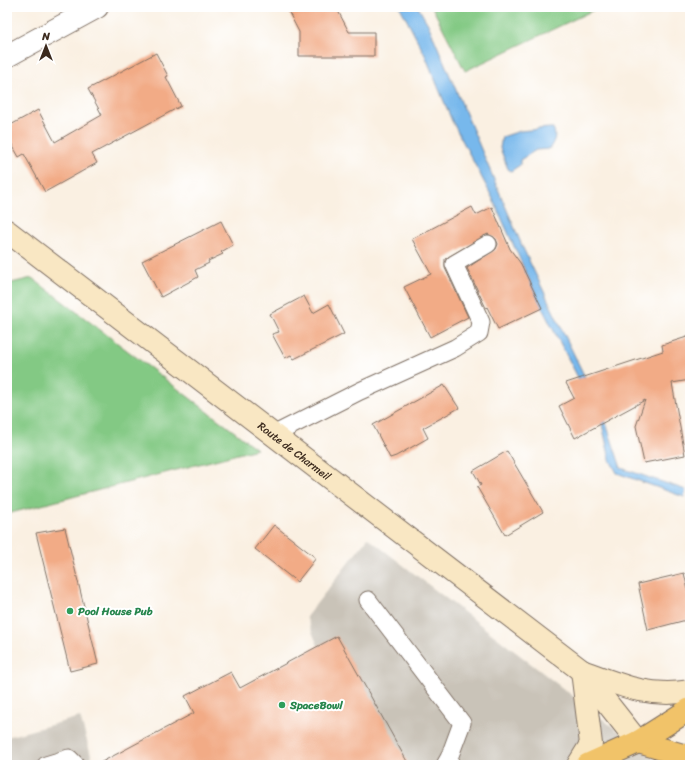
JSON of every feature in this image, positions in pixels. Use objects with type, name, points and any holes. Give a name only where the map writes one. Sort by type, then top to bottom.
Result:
[{"type":"main road","name":"Route de Charmeil","points":[[7,231],[582,671],[638,742]]},
{"type":"main road","name":"Route de Charmeil","points":[[582,671],[632,690],[670,694],[690,691]]},
{"type":"main road","points":[[578,765],[591,744],[582,671]]},
{"type":"main road","points":[[587,765],[638,742],[690,709]]},
{"type":"main road","points":[[638,742],[690,757]]},
{"type":"street","points":[[7,56],[97,7]]},
{"type":"lane","points":[[274,435],[360,391],[455,348],[478,333],[481,322],[454,264],[488,244]]},
{"type":"lane","points":[[368,600],[462,723],[445,765]]},
{"type":"lane","points":[[46,765],[69,758],[76,765]]},
{"type":"shaded area","points":[[368,538],[662,765],[103,765],[318,646],[306,617]]},
{"type":"shaded area","points":[[80,717],[94,765],[7,765],[7,737]]},
{"type":"green space","points":[[432,7],[600,7],[465,71]]},
{"type":"green space","points":[[32,278],[257,449],[7,514],[7,284]]},
{"type":"water","points":[[400,7],[418,7],[428,24],[523,248],[604,417],[621,468],[686,490],[684,497],[617,473],[610,460],[602,424],[540,304],[492,197],[452,121],[425,55]]},
{"type":"water","points":[[553,128],[555,136],[549,149],[536,150],[520,160],[520,165],[511,171],[508,169],[500,148],[502,137],[520,131]]},
{"type":"building","points":[[286,7],[336,7],[349,32],[374,32],[374,56],[299,56],[299,32]]},
{"type":"building","points":[[156,53],[181,106],[92,154],[97,163],[45,192],[24,154],[19,157],[7,136],[7,127],[38,110],[55,142],[102,115],[88,89]]},
{"type":"building","points":[[472,207],[476,215],[492,207],[510,249],[521,264],[542,308],[498,329],[467,268],[496,249],[498,244],[496,239],[488,234],[445,259],[445,268],[468,317],[430,337],[404,287],[431,274],[412,239]]},
{"type":"building","points":[[221,221],[233,245],[221,252],[223,254],[208,261],[209,263],[195,270],[198,277],[161,297],[142,261]]},
{"type":"building","points":[[304,296],[313,313],[329,304],[344,334],[294,359],[291,355],[285,358],[272,334],[279,332],[270,314]]},
{"type":"building","points":[[690,336],[690,380],[672,383],[685,455],[644,463],[636,426],[645,400],[575,438],[559,406],[574,398],[566,383],[663,351],[662,345]]},
{"type":"building","points":[[444,385],[459,408],[423,428],[428,438],[390,458],[373,425]]},
{"type":"building","points":[[507,451],[543,512],[505,535],[477,487],[481,485],[473,471]]},
{"type":"building","points":[[274,525],[316,558],[297,582],[255,549]]},
{"type":"building","name":"Pool House Pub","points":[[65,528],[98,664],[70,671],[36,533]]},
{"type":"building","points":[[684,573],[690,598],[690,619],[648,630],[638,584]]},
{"type":"building","name":"SpaceBowl","points":[[337,636],[409,765],[96,765],[194,713],[185,696],[231,672],[240,688]]},
{"type":"place","name":"Pool House Pub","points":[[70,611]]},
{"type":"place","name":"SpaceBowl","points":[[282,705]]}]
